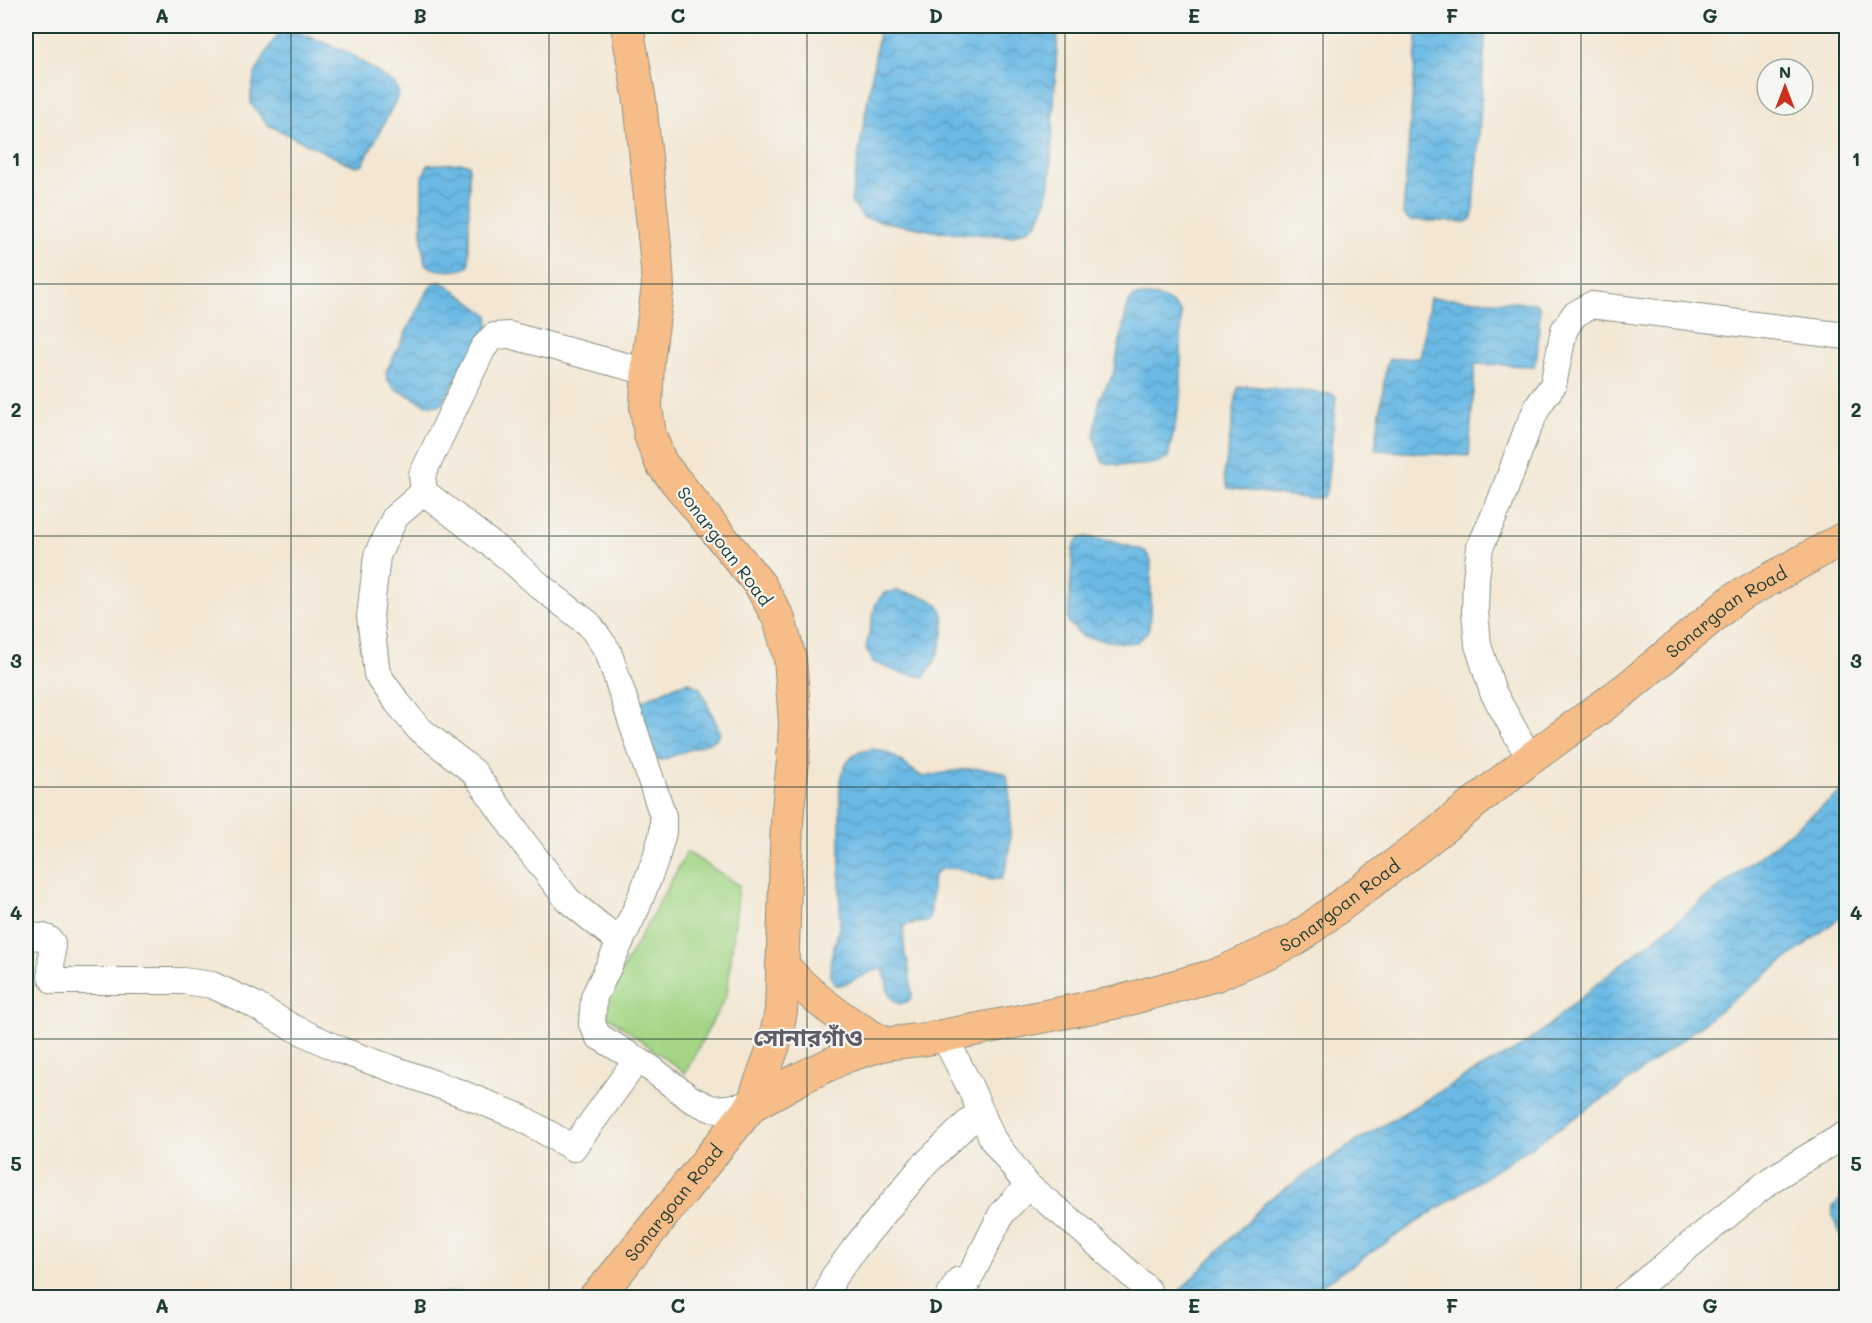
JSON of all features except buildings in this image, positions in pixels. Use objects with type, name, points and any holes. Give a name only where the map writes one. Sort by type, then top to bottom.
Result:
[{"type":"main road","name":"Sonargoan Road","points":[[594,1298],[752,1105],[774,1045],[781,1011],[787,820],[795,723],[790,658],[779,620],[760,585],[661,463],[650,435],[647,421],[648,372],[658,286],[640,101],[627,26]]},
{"type":"main road","name":"Sonargoan Road","points":[[752,1105],[801,1077],[847,1056],[885,1044],[944,1036],[1118,1002],[1216,975],[1295,940],[1530,759],[1626,689],[1734,599],[1846,537]]},
{"type":"main road","points":[[782,964],[796,980],[855,1028],[885,1044]]},
{"type":"street","points":[[1530,759],[1493,692],[1478,645],[1475,610],[1476,579],[1480,547],[1499,506],[1534,414],[1553,385],[1563,330],[1574,315],[1591,305],[1846,336]]},
{"type":"street","points":[[648,372],[509,335],[494,336],[483,348],[433,450],[422,475],[424,492],[589,624],[608,651],[663,816],[663,832],[656,858],[638,907],[594,997],[592,1024],[598,1036],[637,1060],[690,1099],[710,1108],[752,1105]]},
{"type":"street","points":[[424,492],[395,517],[376,556],[370,616],[377,674],[418,728],[474,772],[568,900],[621,942]]},
{"type":"street","points":[[26,936],[50,939],[52,943],[51,976],[54,981],[183,981],[212,985],[340,1050],[510,1113],[573,1148],[637,1060]]},
{"type":"street","points":[[944,1036],[993,1140],[1028,1186],[1082,1230],[1148,1290]]},
{"type":"street","points":[[826,1298],[833,1278],[855,1248],[922,1167],[980,1111]]},
{"type":"street","points":[[1624,1298],[1772,1179],[1846,1134]]},
{"type":"street","points":[[948,1298],[959,1280],[967,1283],[1002,1213],[1028,1186]]},
{"type":"green space","points":[[687,852],[739,885],[727,994],[685,1073],[600,1010]]},
{"type":"green space","points":[[471,1292],[474,1297],[371,1297],[371,1296]]},
{"type":"water","points":[[880,26],[1058,26],[1050,182],[1046,202],[1037,223],[1011,236],[940,232],[864,218],[851,202]]},
{"type":"water","points":[[1418,26],[1486,26],[1474,209],[1472,218],[1466,222],[1410,220],[1403,214]]},
{"type":"water","points":[[297,32],[343,50],[395,84],[399,94],[363,164],[356,166],[345,162],[268,125],[251,104],[255,74],[271,44],[280,33]]},
{"type":"water","points":[[464,163],[469,165],[469,266],[453,271],[435,269],[425,264],[422,243],[422,177],[428,165]]},
{"type":"water","points":[[439,282],[447,285],[488,315],[489,326],[441,405],[427,405],[394,388],[387,379],[386,372],[426,293],[433,284]]},
{"type":"water","points":[[1135,296],[1167,300],[1181,313],[1181,397],[1168,457],[1146,465],[1126,465],[1102,461],[1094,437],[1100,397],[1113,375],[1128,303]]},
{"type":"water","points":[[1430,298],[1536,303],[1540,308],[1537,356],[1534,366],[1475,364],[1469,456],[1375,450],[1386,367],[1389,359],[1420,358]]},
{"type":"water","points":[[1247,386],[1332,394],[1336,397],[1327,485],[1323,497],[1312,499],[1228,488],[1224,476],[1237,392],[1238,388]]},
{"type":"water","points":[[1086,537],[1111,541],[1145,551],[1151,560],[1151,616],[1148,631],[1137,642],[1124,643],[1083,637],[1068,622],[1073,547],[1078,539]]},
{"type":"water","points":[[897,591],[928,599],[941,609],[944,625],[941,644],[932,666],[924,677],[900,673],[873,662],[866,648],[876,603],[884,593]]},
{"type":"water","points":[[689,682],[700,688],[720,732],[715,740],[657,760],[635,704]]},
{"type":"water","points":[[872,749],[893,756],[923,777],[977,768],[998,771],[1007,775],[1010,843],[1001,879],[992,879],[950,868],[936,872],[933,879],[928,921],[903,926],[905,956],[908,962],[912,994],[908,1001],[900,1004],[894,1001],[889,993],[882,968],[840,985],[835,985],[830,972],[831,956],[840,927],[840,780],[850,758],[859,752]]},
{"type":"water","points":[[1846,788],[1846,913],[1618,1089],[1304,1297],[1174,1297],[1268,1200],[1357,1141],[1463,1078],[1519,1048]]},
{"type":"water","points":[[1846,1195],[1846,1242],[1836,1225],[1833,1206]]},
{"type":"district","name":"সোনারগাঁও","points":[[808,1036]]}]
